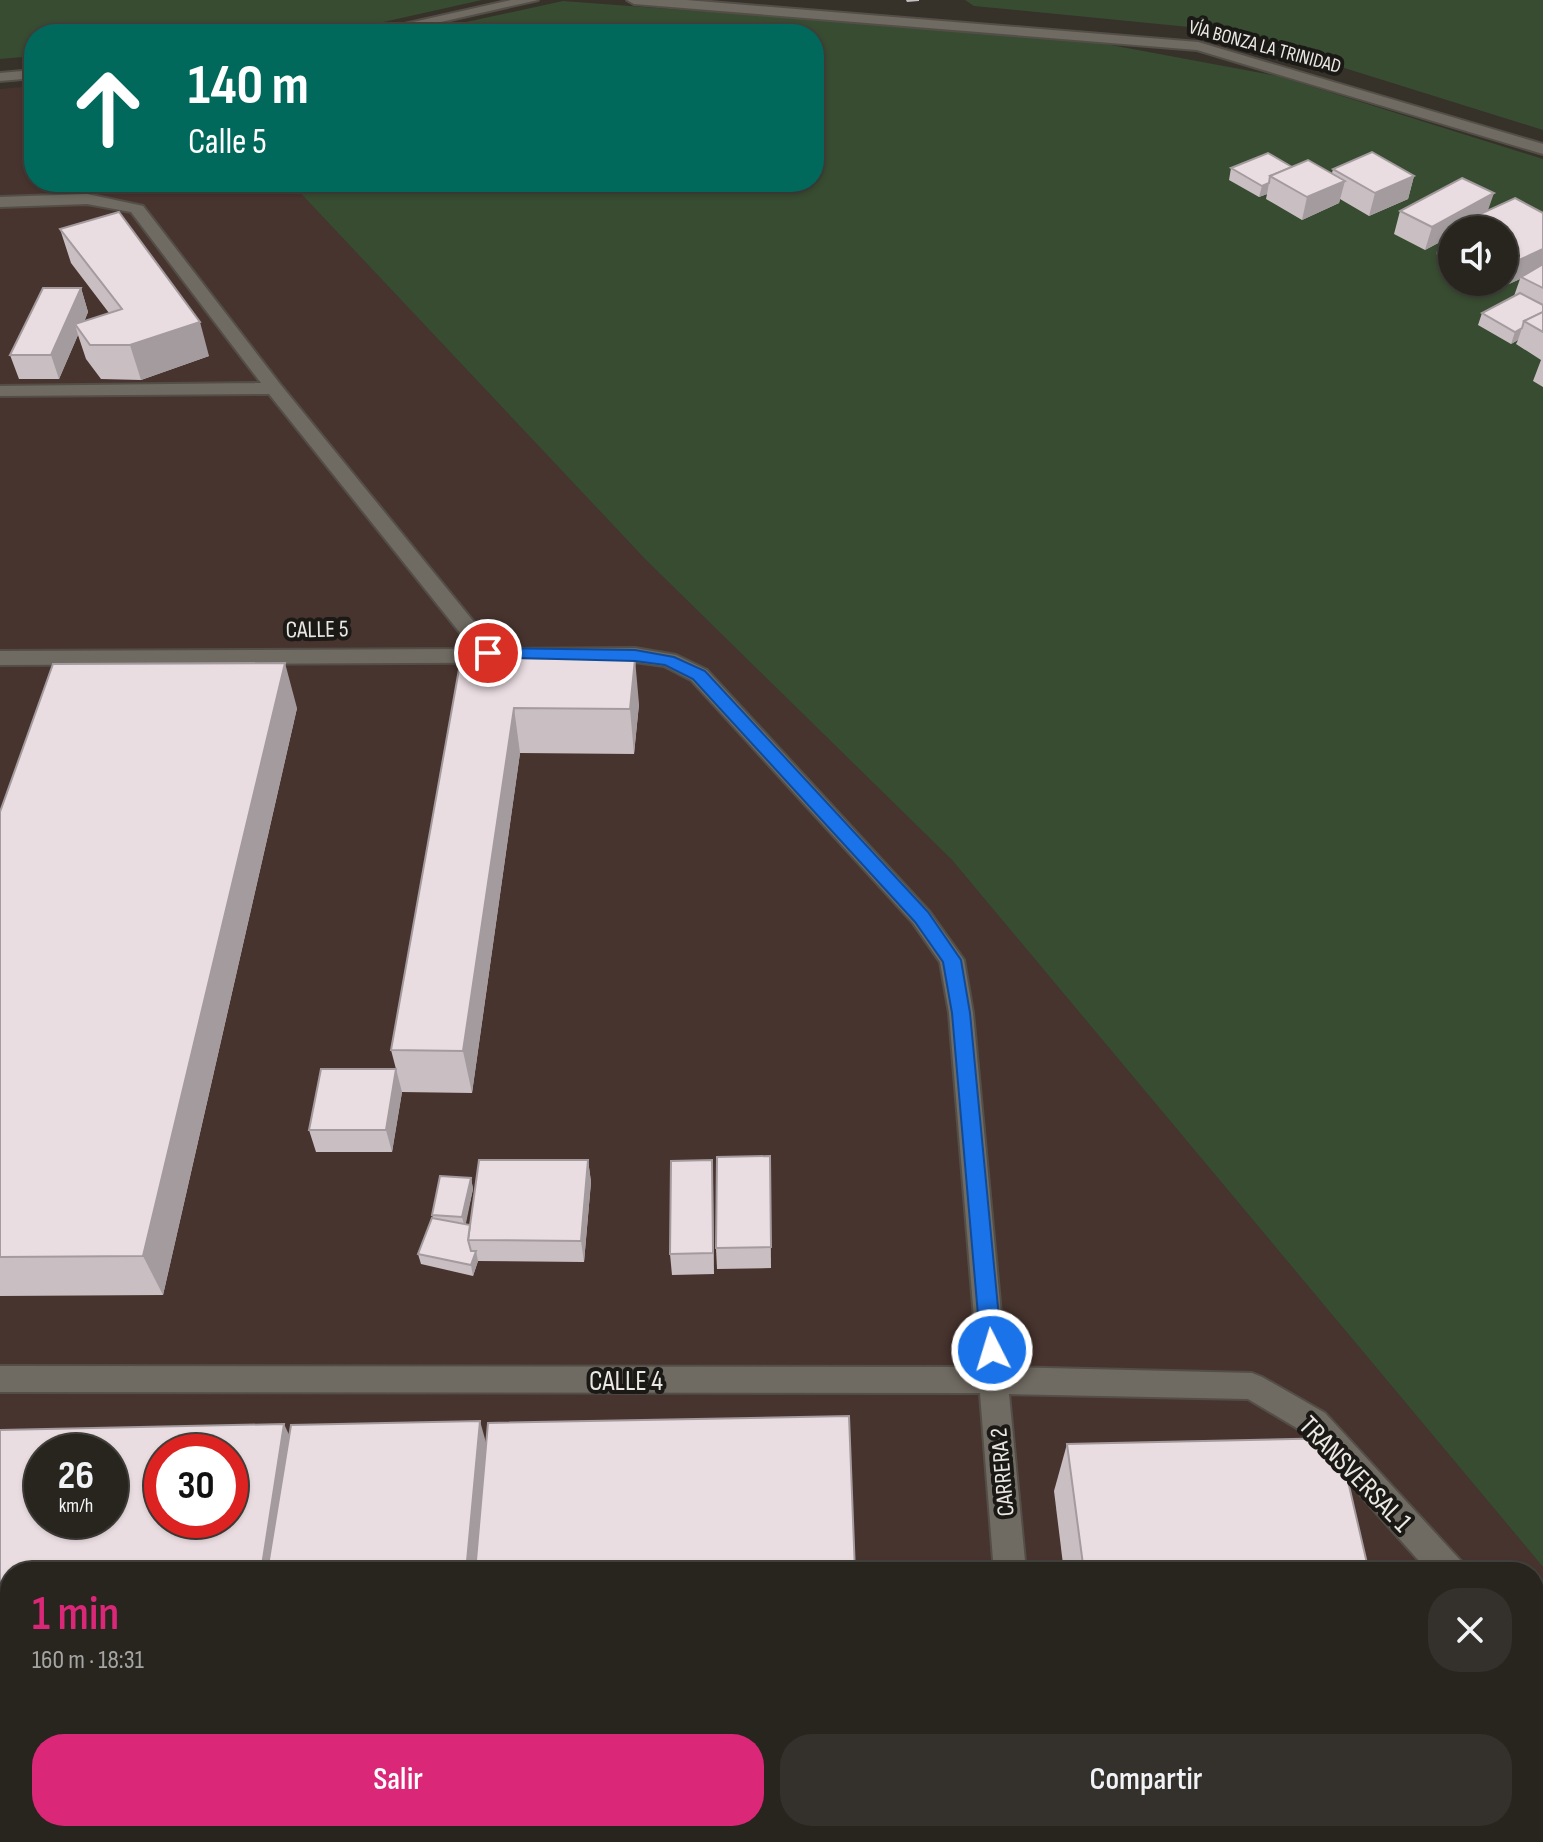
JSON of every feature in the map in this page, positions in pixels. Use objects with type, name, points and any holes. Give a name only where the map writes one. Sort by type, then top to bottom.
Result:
[{"type":"street","points":[[415,24],[531,0]]},
{"type":"street","name":"VÍA BONZA LA TRINIDAD","points":[[634,0],[897,12],[1165,41],[1229,53],[1543,149]]},
{"type":"street","points":[[972,11],[1073,21],[1093,35]]},
{"type":"street","points":[[0,77],[24,75]]},
{"type":"street","points":[[0,202],[121,202],[137,209],[274,388],[488,653]]},
{"type":"street","points":[[0,391],[274,388]]},
{"type":"street","name":"CALLE 5","points":[[0,658],[488,653],[635,655]]},
{"type":"street","name":"CARRERA 2","points":[[635,655],[669,660],[699,675],[921,917],[952,960],[961,1013],[1009,1562]]},
{"type":"street","name":"CALLE 4","points":[[0,1379],[994,1380],[1252,1386]]},
{"type":"street","name":"TRANSVERSAL 1","points":[[1252,1386],[1315,1423],[1441,1562]]},
{"type":"shaded area","points":[[24,87],[24,192],[299,192],[646,560],[952,860],[1539,1562],[0,1562],[0,89]]},
{"type":"green space","points":[[0,0],[482,0],[374,24],[24,24],[24,57],[0,59]]},
{"type":"green space","points":[[965,0],[1543,0],[1543,130],[1245,37],[1218,22],[1189,27],[974,6]]},
{"type":"green space","points":[[563,1],[1084,40],[1278,76],[1543,159],[1543,1562],[1539,1562],[952,860],[646,560],[299,192],[824,192],[824,24],[457,24]]},
{"type":"building","points":[[1372,152],[1414,176],[1375,193],[1333,169]]},
{"type":"building","points":[[1268,153],[1292,167],[1270,176],[1269,183],[1262,186],[1231,168]]},
{"type":"building","points":[[1308,160],[1345,181],[1307,197],[1270,176]]},
{"type":"building","points":[[1462,178],[1494,193],[1452,216],[1438,216],[1438,224],[1432,227],[1400,211]]},
{"type":"building","points":[[1515,198],[1543,213],[1543,249],[1518,260],[1518,216],[1476,216]]},
{"type":"building","points":[[119,212],[200,322],[130,345],[90,345],[75,324],[122,309],[60,229]]},
{"type":"building","points":[[1543,264],[1543,288],[1521,277]]},
{"type":"building","points":[[43,288],[81,288],[51,355],[10,355]]},
{"type":"building","points":[[1518,296],[1543,305],[1543,312],[1524,321],[1522,328],[1515,332],[1482,313]]},
{"type":"building","points":[[1543,312],[1543,332],[1524,321]]},
{"type":"building","points":[[461,658],[635,659],[630,709],[514,708],[463,1051],[391,1050]]},
{"type":"building","points":[[285,663],[143,1256],[0,1257],[0,812],[53,664]]},
{"type":"building","points":[[321,1069],[396,1069],[386,1130],[309,1130]]},
{"type":"building","points":[[770,1156],[771,1247],[716,1248],[717,1157]]},
{"type":"building","points":[[479,1160],[588,1160],[581,1241],[468,1240]]},
{"type":"building","points":[[712,1160],[713,1253],[670,1254],[671,1161]]},
{"type":"building","points":[[440,1176],[471,1178],[462,1217],[432,1215]]},
{"type":"building","points":[[432,1218],[470,1225],[468,1240],[471,1251],[476,1251],[471,1265],[418,1254]]},
{"type":"building","points":[[849,1416],[855,1562],[476,1562],[488,1423]]},
{"type":"building","points":[[480,1421],[467,1562],[269,1562],[291,1425]]},
{"type":"building","points":[[284,1424],[263,1562],[0,1562],[0,1430]]},
{"type":"building","points":[[1338,1438],[1367,1562],[1083,1562],[1067,1444]]},
{"type":"route","points":[[488,653],[635,655],[669,660],[699,675],[921,917],[952,960],[961,1013],[992,1350]]}]
